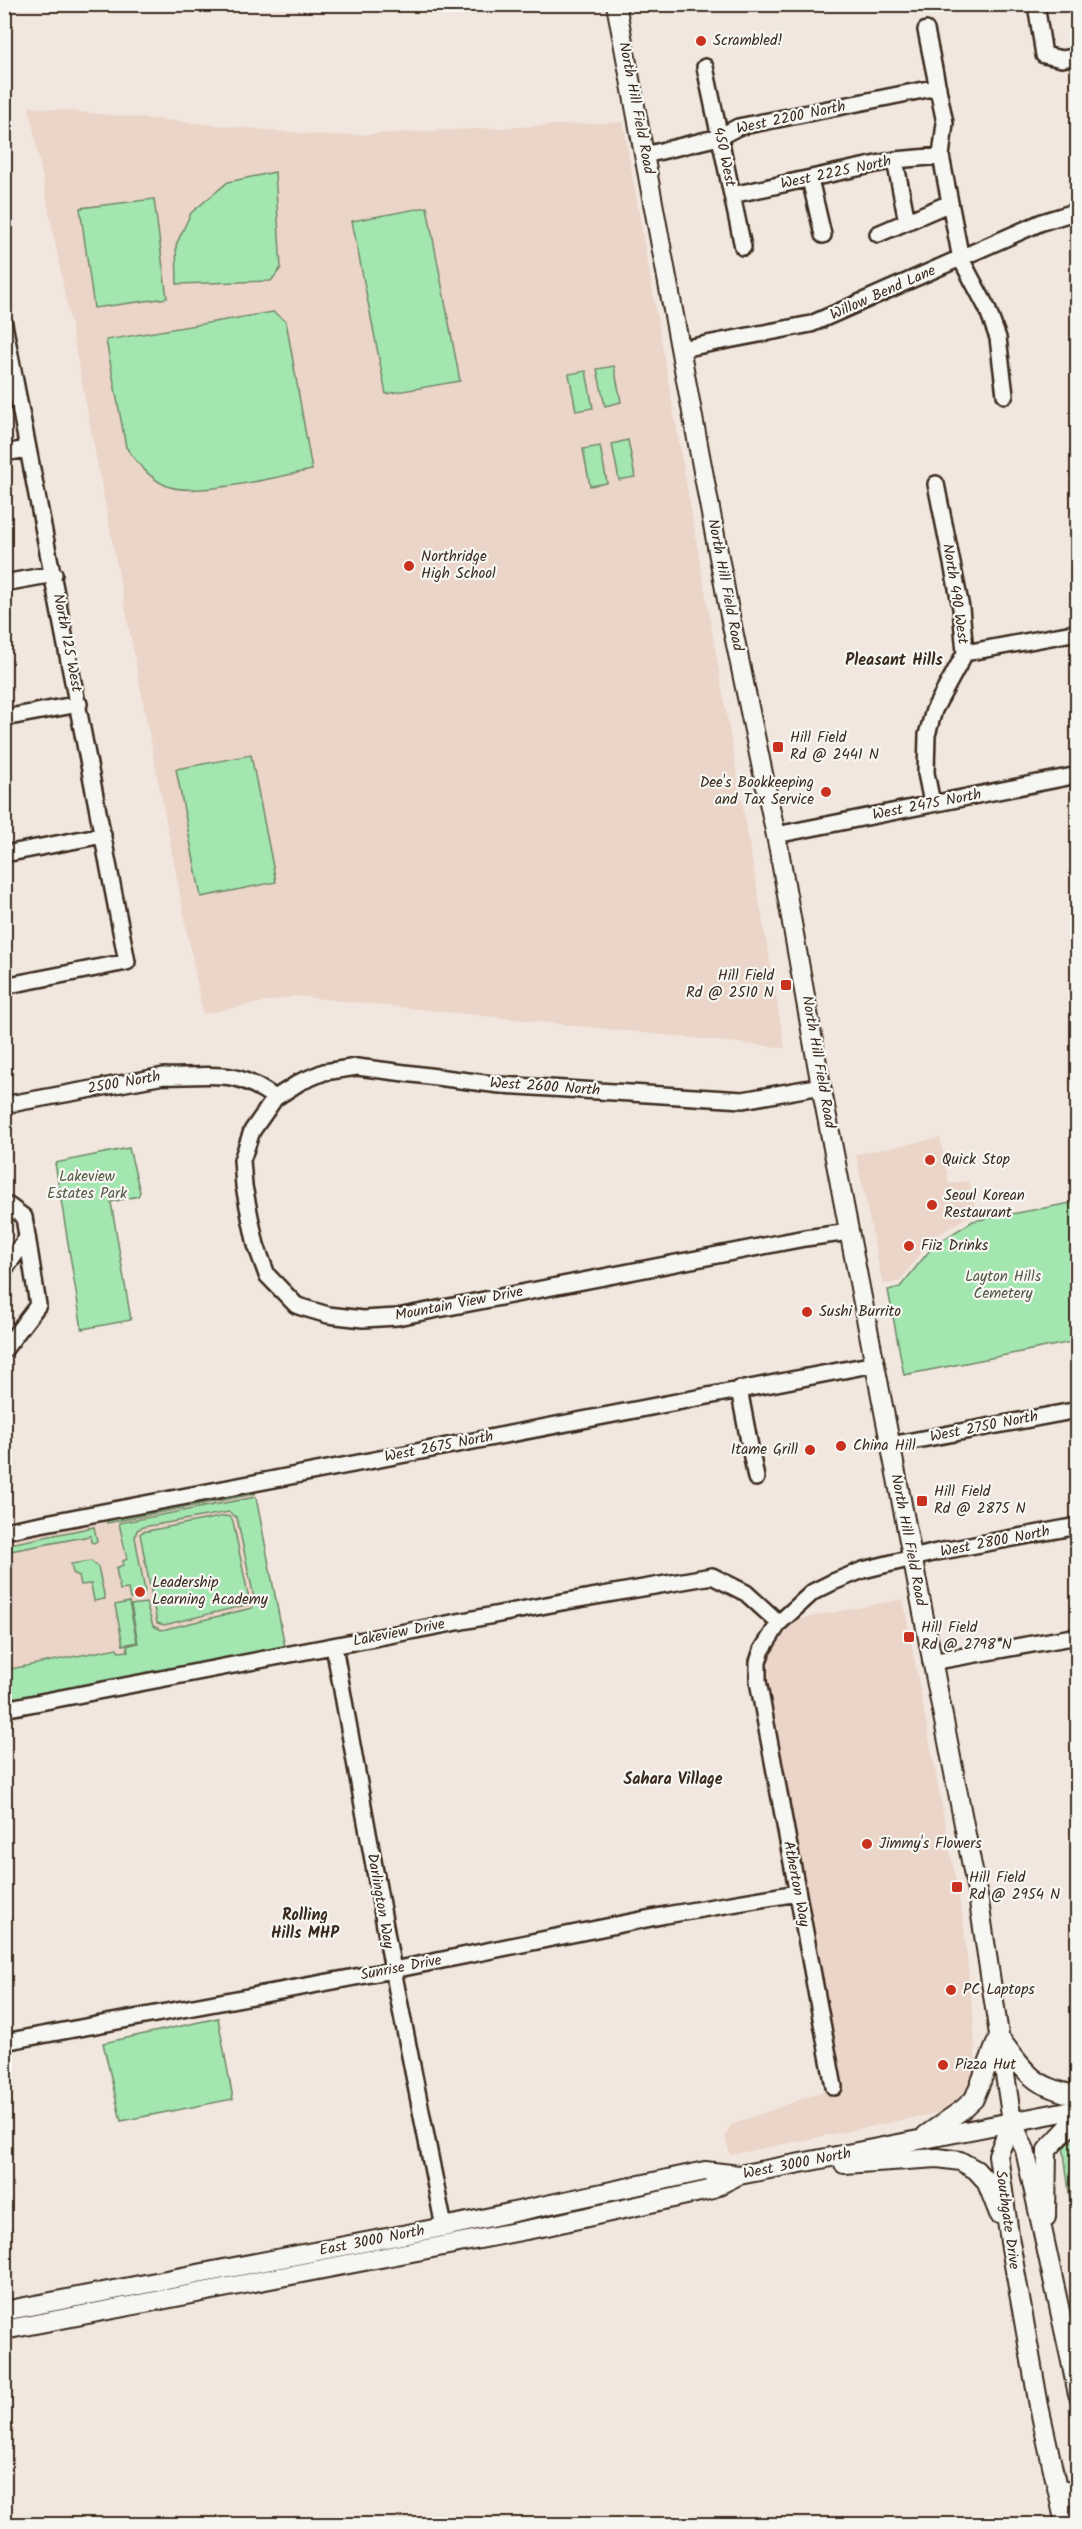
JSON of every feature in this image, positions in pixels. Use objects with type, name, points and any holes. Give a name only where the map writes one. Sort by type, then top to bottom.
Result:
[{"type":"main road","name":"North Hill Field Road","points":[[616,4],[730,616],[776,835],[805,986],[820,1086],[979,1902],[1012,2121]]},
{"type":"main road","points":[[918,2140],[974,2099],[999,2037],[1035,2081],[1049,2089],[1077,2096]]},
{"type":"main road","name":"West 3000 North","points":[[449,2246],[709,2190],[739,2175],[771,2168],[1077,2109]]},
{"type":"main road","points":[[1046,2252],[1047,2151],[1057,2136],[1077,2116]]},
{"type":"main road","name":"Southgate Drive","points":[[1012,2121],[998,2155],[1010,2242],[1039,2406],[1065,2524]]},
{"type":"main road","name":"Southgate Drive","points":[[1012,2121],[1025,2150],[1077,2394]]},
{"type":"main road","points":[[771,2168],[940,2158],[960,2161],[976,2170],[988,2184],[1010,2242]]},
{"type":"main road","name":"East 3000 North","points":[[4,2311],[444,2227],[705,2171],[739,2175]]},
{"type":"main road","points":[[346,2265],[353,2257],[360,2254],[438,2238],[444,2227]]},
{"type":"main road","name":"East 3000 North","points":[[4,2330],[449,2246]]},
{"type":"main road","points":[[1057,2487],[1077,2499]]},
{"type":"street","points":[[1036,4],[1044,55],[1062,59],[1077,56]]},
{"type":"street","points":[[926,30],[945,123],[940,156],[961,259],[987,308],[998,338],[1005,395]]},
{"type":"street","name":"450 West","points":[[705,67],[743,247]]},
{"type":"street","name":"West 2200 North","points":[[645,155],[719,137],[738,127],[938,87]]},
{"type":"street","name":"West 2225 North","points":[[732,195],[895,160],[940,156]]},
{"type":"street","points":[[895,160],[907,222]]},
{"type":"street","points":[[810,179],[823,235]]},
{"type":"street","points":[[879,234],[950,203]]},
{"type":"street","name":"Willow Bend Lane","points":[[681,349],[811,324],[1042,222],[1077,211]]},
{"type":"street","name":"North 125 West","points":[[4,324],[127,962],[4,986]]},
{"type":"street","points":[[4,453],[28,449]]},
{"type":"street","name":"North 490 West","points":[[932,803],[926,773],[927,735],[934,710],[965,653],[961,608],[936,484]]},
{"type":"street","points":[[4,583],[54,574]]},
{"type":"street","points":[[965,653],[1077,632]]},
{"type":"street","points":[[4,718],[79,704]]},
{"type":"street","name":"West 2475 North","points":[[776,835],[1077,775]]},
{"type":"street","points":[[10,853],[103,835]]},
{"type":"street","name":"West 2600 North","points":[[275,1098],[300,1082],[324,1072],[357,1067],[501,1084],[743,1100],[820,1086]]},
{"type":"street","name":"2500 North","points":[[4,1105],[164,1076],[184,1077],[203,1074],[232,1075],[261,1088],[275,1098]]},
{"type":"street","name":"Mountain View Drive","points":[[275,1098],[252,1131],[242,1161],[244,1186],[256,1245],[267,1275],[296,1305],[328,1315],[363,1319],[397,1317],[805,1238],[850,1232]]},
{"type":"street","points":[[4,1206],[9,1206],[24,1217],[38,1305],[4,1350]]},
{"type":"street","points":[[4,1270],[27,1238]]},
{"type":"street","name":"West 2675 North","points":[[4,1532],[875,1364]]},
{"type":"street","points":[[739,1389],[756,1478]]},
{"type":"street","name":"West 2750 North","points":[[890,1445],[1077,1410]]},
{"type":"street","name":"West 2800 North","points":[[779,1623],[813,1592],[863,1570],[1077,1526]]},
{"type":"street","name":"Lakeview Drive","points":[[4,1708],[712,1576],[746,1593],[779,1623]]},
{"type":"street","name":"Atherton Way","points":[[779,1623],[762,1650],[758,1662],[758,1681],[834,2087]]},
{"type":"street","points":[[931,1662],[1077,1636]]},
{"type":"street","name":"Darlington Way","points":[[334,1646],[393,1970],[444,2227]]},
{"type":"street","name":"Sunrise Drive","points":[[4,2042],[393,1970],[666,1915],[797,1893]]},
{"type":"shaded area","name":"Northridge High School","points":[[29,107],[329,136],[623,122],[785,1048],[295,996],[203,1014]]},
{"type":"shaded area","points":[[940,1138],[949,1184],[969,1181],[976,1215],[967,1217],[930,1240],[900,1281],[883,1285],[856,1154]]},
{"type":"shaded area","name":"Leadership Learning Academy","points":[[256,1491],[285,1643],[5,1698],[5,1540]]},
{"type":"shaded area","points":[[903,1599],[963,1919],[974,2027],[976,2076],[974,2087],[952,2109],[942,2112],[730,2155],[725,2136],[731,2125],[840,2085],[771,1716],[766,1682],[768,1660],[782,1633],[794,1620]]},
{"type":"green space","points":[[275,172],[281,268],[271,281],[177,284],[176,245],[191,213],[228,182]]},
{"type":"green space","points":[[154,199],[167,298],[94,308],[80,208]]},
{"type":"green space","points":[[427,207],[460,381],[386,394],[352,221]]},
{"type":"green space","points":[[273,312],[286,321],[312,470],[215,488],[178,489],[153,478],[138,464],[126,447],[106,340]]},
{"type":"green space","points":[[614,366],[621,402],[605,406],[597,369]]},
{"type":"green space","points":[[586,371],[593,408],[576,411],[569,374]]},
{"type":"green space","points":[[628,440],[635,477],[619,480],[612,444]]},
{"type":"green space","points":[[600,446],[607,483],[590,486],[583,449]]},
{"type":"green space","points":[[251,755],[276,882],[201,897],[176,769]]},
{"type":"green space","name":"Lakeview Estates Park","points":[[129,1148],[140,1192],[138,1196],[111,1202],[131,1320],[82,1329],[55,1163]]},
{"type":"green space","name":"Layton Hills Cemetery","points":[[1077,1202],[1077,1341],[904,1375],[888,1290],[900,1287],[934,1245],[973,1221]]},
{"type":"green space","points":[[255,1492],[255,1494],[107,1523],[108,1520]]},
{"type":"green space","points":[[256,1497],[285,1647],[5,1700],[5,1670],[117,1648],[119,1652],[128,1651],[127,1646],[138,1643],[131,1605],[146,1603],[153,1626],[162,1630],[252,1608],[255,1602],[237,1518],[229,1512],[137,1530],[135,1537],[145,1591],[142,1596],[130,1599],[128,1589],[120,1590],[116,1568],[123,1565],[123,1561],[127,1559],[119,1523]]},
{"type":"green space","points":[[225,1516],[231,1517],[233,1522],[250,1604],[164,1625],[157,1623],[140,1534]]},
{"type":"green space","points":[[94,1527],[97,1541],[94,1543],[91,1542],[90,1536],[5,1552],[5,1545]]},
{"type":"green space","points":[[91,1561],[98,1567],[105,1599],[94,1601],[91,1584],[81,1585],[79,1576],[73,1573],[71,1564]]},
{"type":"green space","points":[[129,1602],[137,1642],[123,1645],[115,1605]]},
{"type":"green space","points":[[218,2018],[233,2099],[121,2121],[103,2043]]},
{"type":"green space","points":[[1077,2141],[1077,2257],[1063,2144]]},
{"type":"place","name":"Scrambled!","points":[[701,41]]},
{"type":"place","name":"Northridge High School","points":[[409,566]]},
{"type":"place","name":"Hill Field Rd @ 2441 N","points":[[778,747]]},
{"type":"place","name":"Dee's Bookkeeping and Tax Service","points":[[826,792]]},
{"type":"place","name":"Hill Field Rd @ 2510 N","points":[[786,985]]},
{"type":"place","name":"Quick Stop","points":[[930,1160]]},
{"type":"place","name":"Seoul Korean Restaurant","points":[[932,1205]]},
{"type":"place","name":"Fiiz Drinks","points":[[909,1246]]},
{"type":"place","name":"Sushi Burrito","points":[[807,1312]]},
{"type":"place","name":"China Hill","points":[[841,1446]]},
{"type":"place","name":"Itame Grill","points":[[810,1450]]},
{"type":"place","name":"Hill Field Rd @ 2875 N","points":[[922,1501]]},
{"type":"place","name":"Leadership Learning Academy","points":[[140,1592]]},
{"type":"place","name":"Hill Field Rd @ 2798 N","points":[[909,1637]]},
{"type":"place","name":"Jimmy's Flowers","points":[[867,1844]]},
{"type":"place","name":"Hill Field Rd @ 2954 N","points":[[957,1887]]},
{"type":"place","name":"PC Laptops","points":[[951,1990]]},
{"type":"place","name":"Pizza Hut","points":[[943,2065]]},
{"type":"district","name":"Pleasant Hills","points":[[894,660]]},
{"type":"district","name":"Sahara Village","points":[[673,1779]]},
{"type":"district","name":"Rolling Hills MHP","points":[[305,1924]]}]
